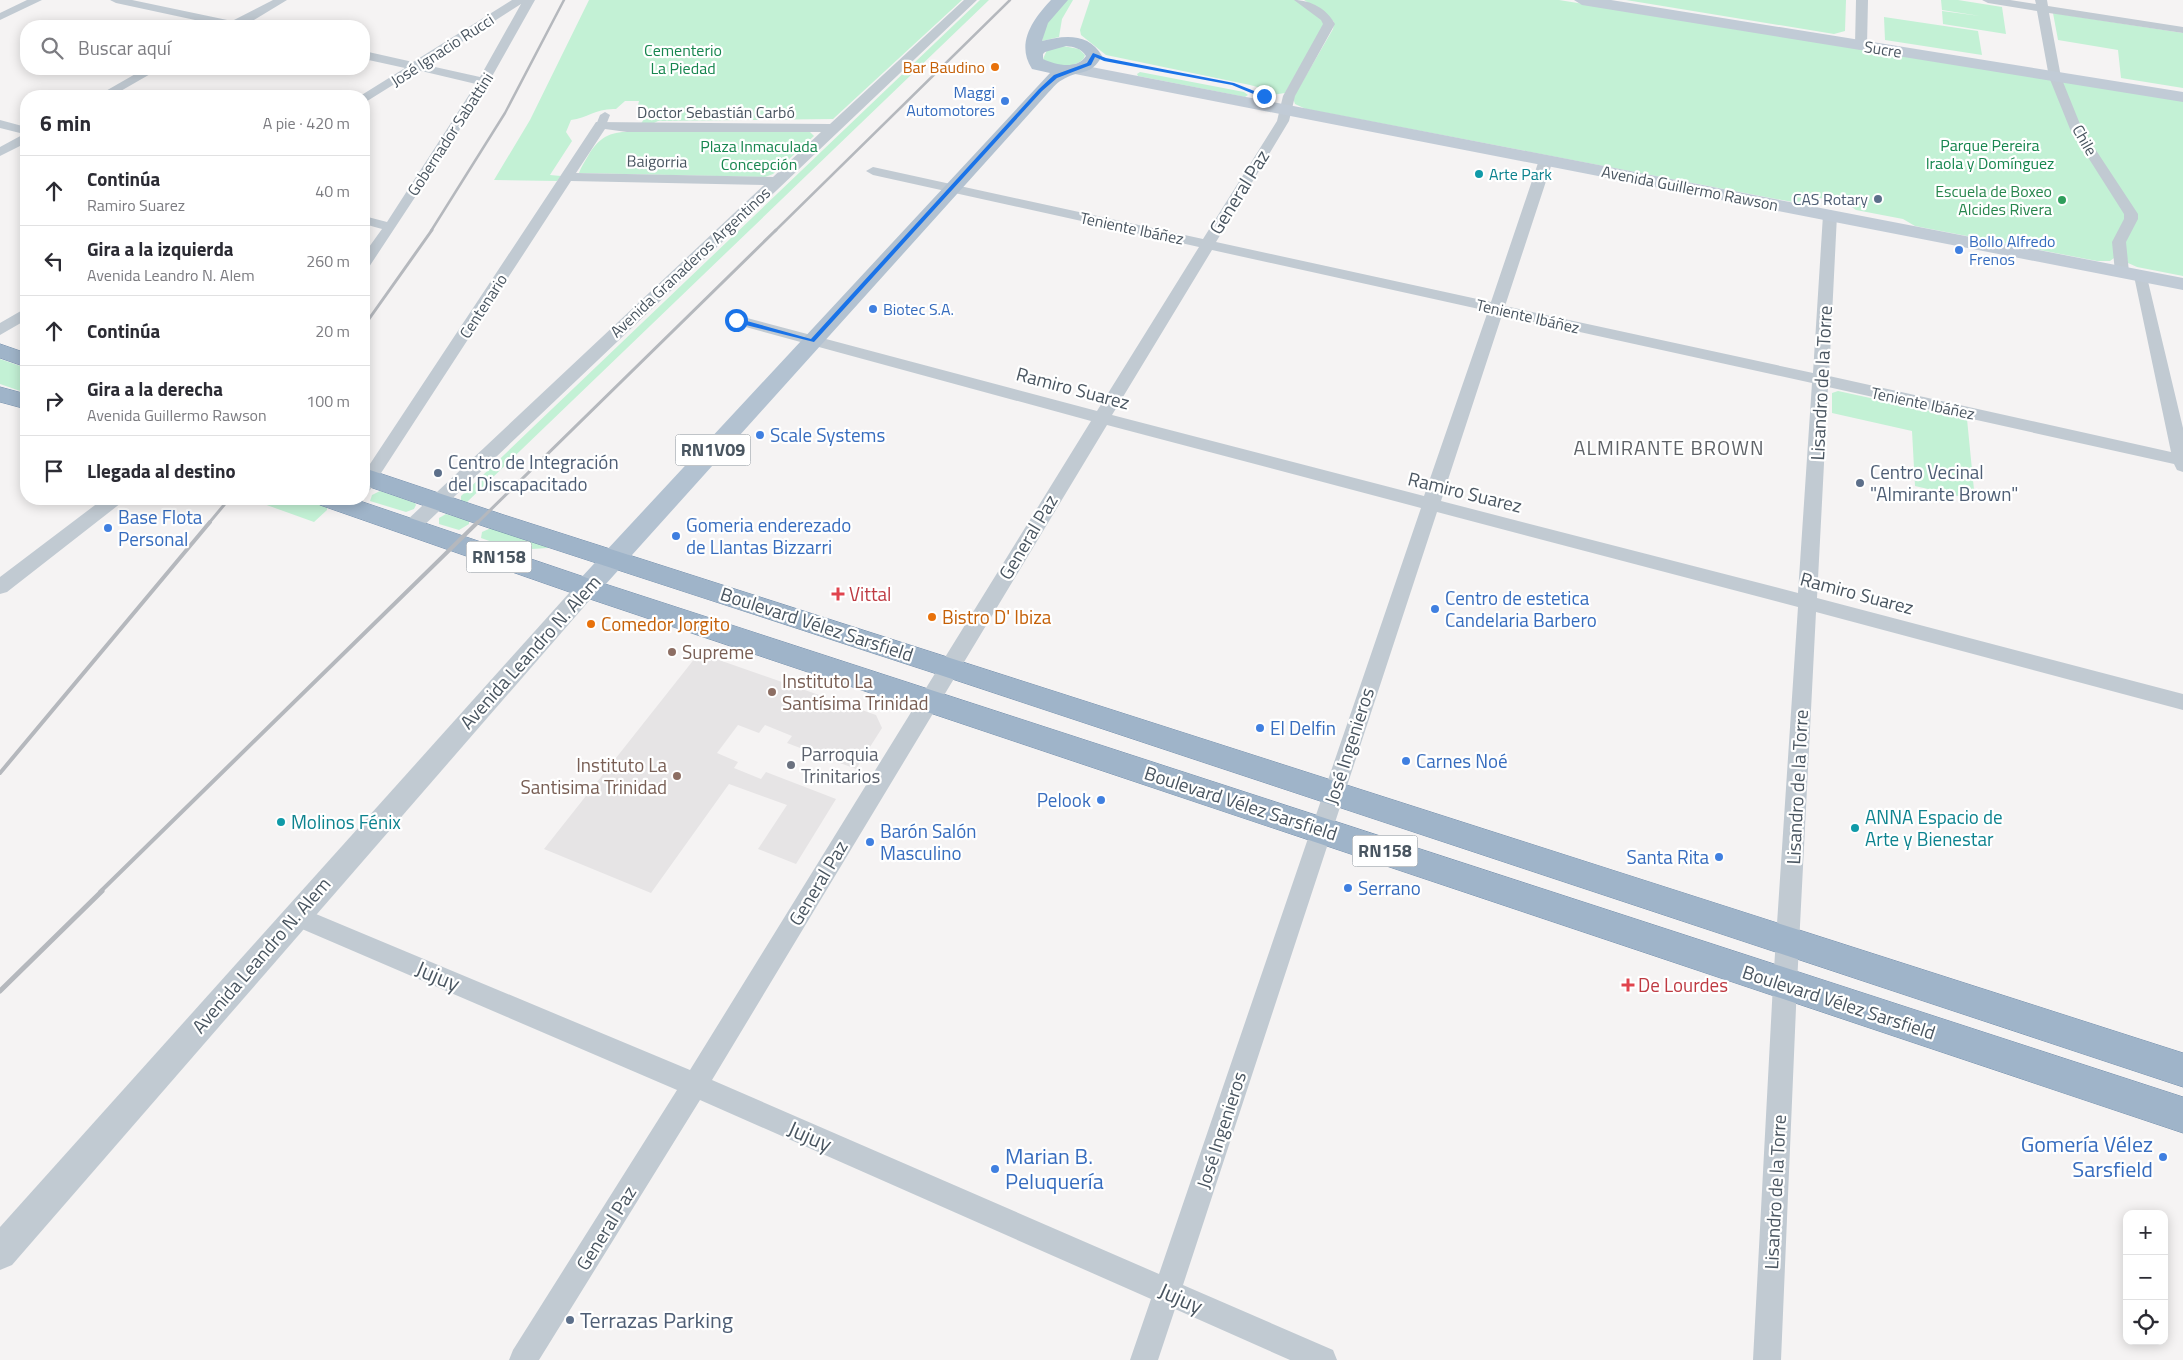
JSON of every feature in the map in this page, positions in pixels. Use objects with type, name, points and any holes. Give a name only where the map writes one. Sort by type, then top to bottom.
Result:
[{"type":"highway","points":[[0,351],[20,358]]},
{"type":"highway","points":[[0,394],[20,400]]},
{"type":"highway","name":"Boulevard Vélez Sarsfield","points":[[370,481],[950,667],[2183,1070]]},
{"type":"highway","name":"Boulevard Vélez Sarsfield","points":[[354,505],[587,588],[2183,1115]]},
{"type":"main road","points":[[1041,90],[1043,78],[1036,58],[1034,32],[1060,0]]},
{"type":"main road","name":"Sucre","points":[[1582,0],[2183,97]]},
{"type":"main road","points":[[1068,28],[1070,36],[1079,44]]},
{"type":"main road","points":[[1036,58],[1041,47],[1052,43],[1079,44],[1089,48],[1093,54]]},
{"type":"main road","name":"Avenida Guillermo Rawson","points":[[1093,54],[1104,59],[1245,87],[1285,110]]},
{"type":"main road","name":"RN1V09","points":[[1076,69],[1089,64],[1093,54]]},
{"type":"main road","points":[[1036,58],[1051,69],[1076,69]]},
{"type":"main road","name":"Avenida Guillermo Rawson","points":[[1076,69],[2183,284]]},
{"type":"main road","name":"Avenida Leandro N. Alem","points":[[587,588],[1041,90],[1056,76],[1076,69]]},
{"type":"street","points":[[0,17],[36,0]]},
{"type":"street","points":[[116,0],[207,20]]},
{"type":"street","points":[[245,20],[281,0]]},
{"type":"street","name":"José Ignacio Rucci","points":[[370,95],[520,0]]},
{"type":"street","name":"Gobernador Sabattini","points":[[370,255],[485,82],[529,0]]},
{"type":"street","name":"Avenida Granaderos Argentinos","points":[[412,527],[832,128],[971,0]]},
{"type":"street","name":"General Paz","points":[[523,1360],[695,1085],[1283,121],[1289,96],[1329,24],[1326,18],[1300,0]]},
{"type":"street","points":[[1861,45],[1862,0]]},
{"type":"street","points":[[1988,0],[2041,4],[2183,30]]},
{"type":"street","name":"Chile","points":[[2041,4],[2055,77],[2076,128],[2131,214],[2131,219],[2119,242],[2122,272]]},
{"type":"street","points":[[370,56],[485,82]]},
{"type":"street","points":[[114,90],[142,75]]},
{"type":"street","name":"Doctor Sebastián Carbó","points":[[603,120],[636,128],[832,128]]},
{"type":"street","name":"Centenario","points":[[370,474],[568,177],[603,120]]},
{"type":"street","points":[[0,124],[20,129]]},
{"type":"street","points":[[0,152],[20,141]]},
{"type":"street","name":"José Ingenieros","points":[[1144,1360],[1546,160]]},
{"type":"street","name":"Teniente Ibáñez","points":[[873,171],[2182,462]]},
{"type":"street","name":"Baigorria","points":[[568,177],[776,181]]},
{"type":"street","name":"Lisandro de la Torre","points":[[1767,1360],[1788,940],[1807,601],[1822,382],[1830,215]]},
{"type":"street","points":[[370,222],[390,227]]},
{"type":"street","points":[[2142,276],[2182,462]]},
{"type":"street","points":[[0,330],[20,317]]},
{"type":"street","name":"Ramiro Suarez","points":[[736,320],[1429,505],[1807,601],[2183,702]]},
{"type":"street","points":[[0,587],[107,505]]},
{"type":"street","name":"Avenida Leandro N. Alem","points":[[0,1252],[587,588]]},
{"type":"street","name":"Jujuy","points":[[296,916],[695,1085],[1323,1360]]},
{"type":"shaded area","name":"Instituto La Santisima Trinidad","points":[[699,653],[876,715],[882,728],[856,769],[787,743],[792,736],[765,725],[759,733],[738,725],[717,753],[738,762],[734,768],[761,779],[766,772],[836,799],[796,864],[758,849],[787,805],[729,784],[651,893],[544,849]]},
{"type":"green space","name":"Cementerio La Piedad","points":[[589,0],[962,0],[833,119],[658,121],[650,125],[640,125],[644,119],[645,109],[640,109],[642,105],[638,105],[639,101],[625,101],[616,109],[603,110],[571,120],[566,132],[572,141],[550,175],[561,176],[557,181],[494,180],[530,120]]},
{"type":"green space","points":[[980,0],[989,0],[467,502],[461,501],[461,496]]},
{"type":"green space","points":[[1066,0],[1073,0],[1062,19],[1059,37],[1042,41],[1046,24]]},
{"type":"green space","name":"Parque Pereira Iraola y Domínguez","points":[[1090,0],[1296,0],[1299,3],[1310,4],[1304,0],[1559,0],[2183,100],[2183,276],[2137,267],[2128,263],[2124,245],[2126,213],[2114,258],[2110,261],[2097,261],[1915,226],[1903,219],[1856,210],[1846,203],[1820,198],[1808,205],[1306,109],[1295,104],[1293,98],[1333,29],[1334,22],[1329,17],[1285,93],[1272,95],[1261,88],[1250,85],[1106,55],[1081,35],[1080,30]]},
{"type":"green space","points":[[1626,0],[1846,0],[1845,31],[1834,34]]},
{"type":"green space","points":[[1941,0],[1958,0],[2002,7],[2006,34],[1943,24],[1942,11],[1980,16],[1942,10]]},
{"type":"green space","points":[[2053,13],[2183,33],[2183,88],[2121,78],[2118,50],[2058,40]]},
{"type":"green space","points":[[1884,17],[1978,31],[1982,55],[1885,40]]},
{"type":"green space","points":[[1063,46],[1079,49],[1085,55],[1084,58],[1070,66],[1058,66],[1043,59],[1047,50]]},
{"type":"green space","points":[[1140,72],[1244,92],[1248,95],[1245,97],[1138,76],[1137,74]]},
{"type":"green space","name":"Plaza Inmaculada Concepción","points":[[622,132],[810,132],[814,136],[773,174],[765,177],[579,173],[600,140]]},
{"type":"green space","points":[[0,359],[20,366],[20,391],[0,384]]},
{"type":"green space","points":[[1838,391],[1967,419],[1975,500],[1915,486],[1912,431],[1832,413],[1832,393]]},
{"type":"green space","points":[[380,491],[415,503],[416,505],[414,509],[406,512],[370,501],[372,495]]},
{"type":"green space","points":[[267,505],[321,505],[327,507],[327,510],[314,522]]},
{"type":"green space","points":[[446,514],[469,521],[469,524],[459,530],[439,524],[439,518]]},
{"type":"green space","points":[[491,528],[548,548],[515,550],[481,538],[482,532]]},
{"type":"railway","points":[[431,231],[505,113],[564,0]]},
{"type":"railway","points":[[775,231],[1010,0]]},
{"type":"railway","points":[[370,318],[432,230]]},
{"type":"railway","points":[[477,523],[776,230]]},
{"type":"railway","points":[[209,523],[224,505]]},
{"type":"railway","points":[[0,773],[210,522]]},
{"type":"railway","points":[[100,892],[478,522]]},
{"type":"railway","points":[[0,991],[102,891]]},
{"type":"place","name":"Bar Baudino","points":[[995,67]]},
{"type":"place","name":"Maggi Automotores","points":[[1005,101]]},
{"type":"place","name":"Arte Park","points":[[1479,174]]},
{"type":"place","name":"CAS Rotary","points":[[1878,199]]},
{"type":"place","name":"Escuela de Boxeo Alcides Rivera","points":[[2062,200]]},
{"type":"place","name":"Bollo Alfredo Frenos","points":[[1959,250]]},
{"type":"place","name":"Biotec S.A.","points":[[873,309]]},
{"type":"place","name":"Scale Systems","points":[[760,435]]},
{"type":"place","name":"Centro de Integración del Discapacitado","points":[[438,473]]},
{"type":"place","name":"Centro Vecinal \"Almirante Brown\"","points":[[1860,483]]},
{"type":"place","name":"Base Flota Personal","points":[[108,528]]},
{"type":"place","name":"Gomeria enderezado de Llantas Bizzarri","points":[[676,536]]},
{"type":"place","name":"Vittal","points":[[838,594]]},
{"type":"place","name":"Centro de estetica Candelaria Barbero","points":[[1435,609]]},
{"type":"place","name":"Bistro D' Ibiza","points":[[932,617]]},
{"type":"place","name":"Comedor Jorgito","points":[[591,624]]},
{"type":"place","name":"Supreme","points":[[672,652]]},
{"type":"place","name":"Instituto La Santísima Trinidad","points":[[772,692]]},
{"type":"place","name":"El Delfin","points":[[1260,728]]},
{"type":"place","name":"Carnes Noé","points":[[1406,761]]},
{"type":"place","name":"Parroquia Trinitarios","points":[[791,765]]},
{"type":"place","name":"Instituto La Santisima Trinidad","points":[[677,776]]},
{"type":"place","name":"Pelook","points":[[1101,800]]},
{"type":"place","name":"Molinos Fénix","points":[[281,822]]},
{"type":"place","name":"ANNA Espacio de Arte y Bienestar","points":[[1855,828]]},
{"type":"place","name":"Barón Salón Masculino","points":[[870,842]]},
{"type":"place","name":"Santa Rita","points":[[1719,857]]},
{"type":"place","name":"Serrano","points":[[1348,888]]},
{"type":"place","name":"De Lourdes","points":[[1628,985]]},
{"type":"place","name":"Gomería Vélez Sarsfield","points":[[2163,1157]]},
{"type":"place","name":"Marian B. Peluquería","points":[[995,1169]]},
{"type":"place","name":"Terrazas Parking","points":[[570,1320]]},
{"type":"district","name":"ALMIRANTE BROWN","points":[[1669,448]]},
{"type":"route","points":[[736,320],[812,341],[1041,90],[1056,76],[1089,64],[1094,56],[1093,54],[1104,59],[1234,84],[1264,96]]}]
